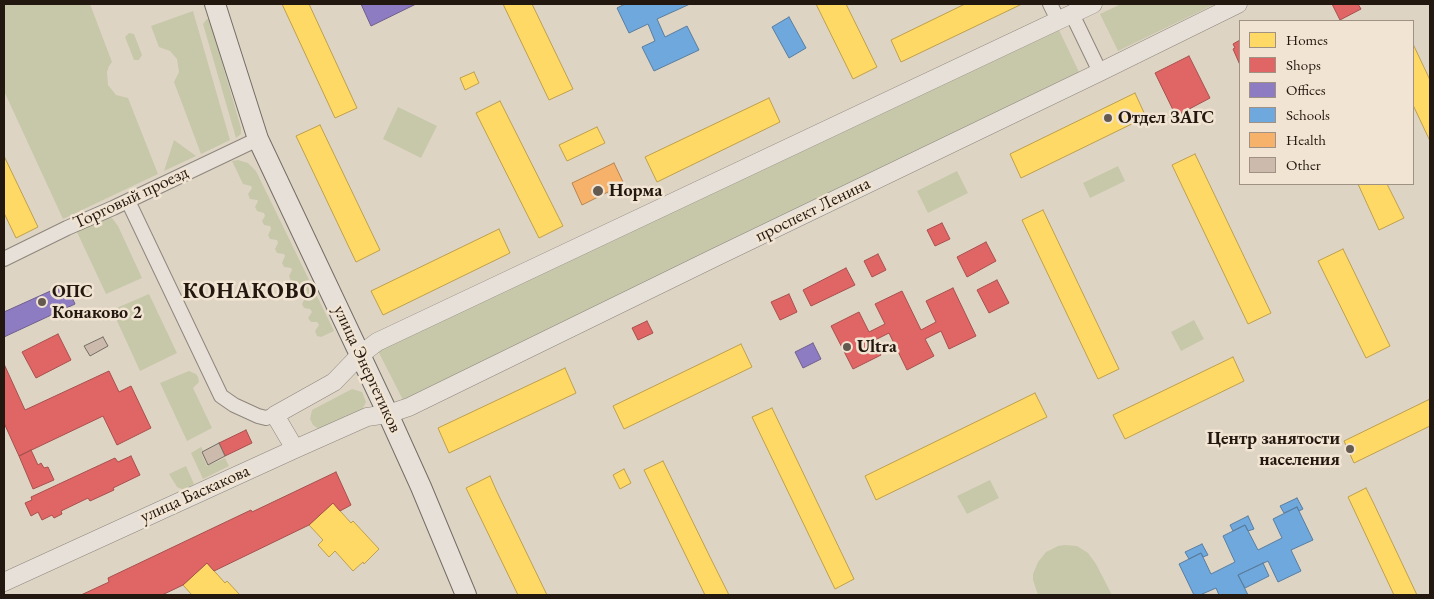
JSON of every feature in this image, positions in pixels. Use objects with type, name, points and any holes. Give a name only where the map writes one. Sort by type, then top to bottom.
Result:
[{"type":"main road","name":"улица Энергетиков","points":[[215,4],[258,139],[388,414],[466,595]]},
{"type":"street","points":[[1050,4],[1065,17],[1100,72]]},
{"type":"street","points":[[128,200],[221,396],[234,405],[266,418],[275,415],[334,382],[360,355],[377,342],[1093,4]]},
{"type":"street","name":"проспект Ленина","points":[[388,414],[418,403],[726,251],[1238,4]]},
{"type":"street","name":"Торговый проезд","points":[[4,259],[66,228],[258,139]]},
{"type":"street","name":"улица Баскакова","points":[[4,582],[295,448],[367,417],[388,414]]},
{"type":"street","points":[[275,415],[295,448]]},
{"type":"green space","points":[[4,4],[90,4],[112,62],[107,72],[108,85],[116,95],[128,98],[158,174],[63,219],[4,91]]},
{"type":"green space","points":[[1121,4],[1215,4],[1118,51],[1100,14]]},
{"type":"green space","points":[[193,11],[230,140],[201,154],[174,82],[179,72],[177,59],[170,51],[159,47],[151,26]]},
{"type":"green space","points":[[207,19],[210,21],[241,128],[241,134],[236,138],[203,24]]},
{"type":"green space","points":[[1059,30],[1079,72],[403,400],[378,351]]},
{"type":"green space","points":[[129,33],[134,34],[142,55],[139,60],[134,60],[125,37]]},
{"type":"green space","points":[[398,107],[437,126],[421,158],[383,139]]},
{"type":"green space","points":[[174,140],[196,156],[164,171]]},
{"type":"green space","points":[[238,160],[248,163],[256,171],[334,331],[321,337],[317,336],[315,331],[319,325],[317,322],[311,322],[308,318],[312,312],[310,309],[304,308],[302,304],[305,298],[304,295],[298,294],[296,290],[299,284],[297,281],[291,281],[289,276],[291,268],[284,267],[282,263],[284,254],[277,253],[275,249],[278,243],[277,240],[270,239],[268,235],[271,229],[270,226],[264,225],[262,221],[265,216],[264,213],[257,211],[255,207],[258,201],[250,199],[248,194],[252,188],[243,184],[232,161]]},
{"type":"green space","points":[[1118,166],[1125,181],[1090,198],[1083,183]]},
{"type":"green space","points":[[957,171],[968,193],[928,213],[917,191]]},
{"type":"green space","points":[[106,217],[112,218],[118,226],[142,278],[106,294],[76,230]]},
{"type":"green space","points":[[149,294],[177,353],[140,371],[112,310]]},
{"type":"green space","points":[[1194,320],[1204,339],[1181,351],[1171,332]]},
{"type":"green space","points":[[189,371],[198,377],[199,382],[193,388],[212,428],[187,441],[160,383]]},
{"type":"green space","points":[[352,389],[362,392],[366,402],[362,410],[320,430],[313,425],[310,419],[312,410]]},
{"type":"green space","points":[[201,447],[203,450],[201,452],[207,466],[225,458],[229,466],[203,479],[191,453]]},
{"type":"green space","points":[[186,466],[194,484],[184,490],[177,487],[169,474]]},
{"type":"green space","points":[[990,480],[999,498],[967,514],[957,496]]},
{"type":"green space","points":[[1065,545],[1077,546],[1088,553],[1112,595],[1038,595],[1033,574],[1038,562],[1046,552]]},
{"type":"building: Homes","points":[[282,4],[309,4],[357,108],[335,118]]},
{"type":"building: Homes","points":[[503,4],[532,4],[573,89],[549,100]]},
{"type":"building: Homes","points":[[816,4],[846,4],[877,67],[853,79]]},
{"type":"building: Homes","points":[[965,4],[1022,4],[901,62],[891,40]]},
{"type":"building: Homes","points":[[1414,46],[1430,80],[1430,141],[1414,107]]},
{"type":"building: Homes","points":[[474,72],[479,83],[465,90],[460,78]]},
{"type":"building: Homes","points":[[1135,93],[1146,117],[1021,178],[1010,154]]},
{"type":"building: Homes","points":[[769,98],[780,122],[657,182],[645,157]]},
{"type":"building: Homes","points":[[500,101],[563,226],[539,238],[476,113]]},
{"type":"building: Homes","points":[[320,125],[380,250],[356,262],[296,136]]},
{"type":"building: Homes","points":[[597,127],[605,143],[567,161],[559,145]]},
{"type":"building: Homes","points":[[1195,154],[1271,313],[1248,324],[1172,165]]},
{"type":"building: Homes","points":[[4,156],[38,227],[16,238],[4,213]]},
{"type":"building: Homes","points":[[1358,185],[1388,185],[1404,218],[1379,230]]},
{"type":"building: Homes","points":[[1043,210],[1119,369],[1098,379],[1022,220]]},
{"type":"building: Homes","points":[[499,229],[510,253],[383,315],[371,291]]},
{"type":"building: Homes","points":[[1343,249],[1390,346],[1366,358],[1318,261]]},
{"type":"building: Homes","points":[[741,344],[752,367],[624,429],[613,406]]},
{"type":"building: Homes","points":[[1233,357],[1244,381],[1125,439],[1113,415]]},
{"type":"building: Homes","points":[[565,368],[576,393],[449,453],[438,428]]},
{"type":"building: Homes","points":[[1035,393],[1047,417],[876,500],[865,476]]},
{"type":"building: Homes","points":[[1430,399],[1430,426],[1354,463],[1344,441]]},
{"type":"building: Homes","points":[[772,408],[854,579],[835,589],[752,417]]},
{"type":"building: Homes","points":[[663,461],[729,595],[705,595],[644,470]]},
{"type":"building: Homes","points":[[624,469],[631,483],[620,489],[613,475]]},
{"type":"building: Homes","points":[[490,476],[547,595],[518,595],[466,488]]},
{"type":"building: Homes","points":[[1366,488],[1417,595],[1394,595],[1348,497]]},
{"type":"building: Homes","points":[[333,503],[379,549],[364,564],[363,562],[353,571],[335,551],[329,557],[318,545],[323,540],[309,525]]},
{"type":"building: Homes","points":[[207,563],[225,583],[227,581],[240,595],[192,595],[183,585]]},
{"type":"building: Shops","points":[[1332,4],[1358,4],[1361,9],[1340,20]]},
{"type":"building: Shops","points":[[1239,41],[1239,63],[1233,49],[1235,48],[1233,44]]},
{"type":"building: Shops","points":[[1189,56],[1210,98],[1176,116],[1155,73]]},
{"type":"building: Shops","points":[[942,223],[950,239],[935,246],[927,230]]},
{"type":"building: Shops","points":[[986,242],[996,261],[967,277],[957,257]]},
{"type":"building: Shops","points":[[878,254],[886,270],[872,277],[864,261]]},
{"type":"building: Shops","points":[[846,268],[855,285],[811,306],[803,290]]},
{"type":"building: Shops","points":[[997,280],[1009,303],[989,313],[977,290]]},
{"type":"building: Shops","points":[[953,288],[976,336],[949,349],[941,331],[925,339],[934,356],[907,370],[889,333],[873,341],[881,355],[853,369],[831,326],[859,312],[869,332],[885,324],[875,304],[902,291],[921,330],[936,322],[926,301]]},
{"type":"building: Shops","points":[[789,294],[797,312],[780,320],[771,302]]},
{"type":"building: Shops","points":[[647,321],[653,333],[638,340],[632,328]]},
{"type":"building: Shops","points":[[58,334],[71,360],[36,378],[22,352]]},
{"type":"building: Shops","points":[[4,364],[25,410],[109,371],[119,392],[131,386],[151,428],[117,445],[103,416],[19,456],[4,423]]},
{"type":"building: Shops","points":[[246,430],[252,443],[225,456],[219,443]]},
{"type":"building: Shops","points":[[31,450],[38,465],[41,463],[44,468],[48,467],[54,480],[33,489],[19,456]]},
{"type":"building: Shops","points":[[131,456],[140,475],[90,501],[88,498],[61,511],[62,514],[54,518],[52,515],[42,520],[38,512],[31,516],[25,503],[32,500],[31,497],[115,458],[118,462]]},
{"type":"building: Shops","points":[[336,472],[351,505],[340,511],[333,503],[309,525],[214,571],[207,563],[183,585],[162,595],[81,595],[109,582],[108,578]]},
{"type":"building: Offices","points":[[361,4],[416,4],[371,26]]},
{"type":"building: Offices","points":[[66,284],[75,304],[4,337],[4,312]]},
{"type":"building: Offices","points":[[813,343],[821,359],[803,368],[795,352]]},
{"type":"building: Schools","points":[[625,4],[690,4],[657,19],[665,37],[687,26],[699,50],[654,71],[642,47],[655,41],[648,24],[629,33],[617,8]]},
{"type":"building: Schools","points":[[789,17],[806,48],[789,58],[772,27]]},
{"type":"building: Schools","points":[[1297,498],[1303,509],[1299,511],[1297,507],[1284,513],[1280,506]]},
{"type":"building: Schools","points":[[1297,507],[1313,540],[1291,550],[1301,571],[1278,582],[1268,561],[1238,575],[1248,595],[1219,595],[1216,588],[1200,595],[1194,595],[1179,564],[1201,553],[1211,574],[1235,562],[1223,536],[1245,525],[1258,550],[1282,538],[1273,519]]},
{"type":"building: Schools","points":[[1248,516],[1254,529],[1248,531],[1245,525],[1233,531],[1230,525]]},
{"type":"building: Schools","points":[[1202,544],[1208,555],[1203,557],[1201,553],[1189,559],[1185,552]]},
{"type":"building: Schools","points":[[1263,563],[1269,576],[1245,588],[1238,575]]},
{"type":"building: Health","points":[[614,163],[624,184],[582,205],[572,183]]},
{"type":"building: Other","points":[[103,337],[108,346],[90,356],[84,346]]},
{"type":"building: Other","points":[[219,443],[225,456],[208,465],[202,452]]},
{"type":"place","name":"Отдел ЗАГС","points":[[1108,118]]},
{"type":"place","name":"Норма","points":[[598,191]]},
{"type":"place","name":"ОПС Конаково 2","points":[[42,302]]},
{"type":"place","name":"Ultra","points":[[847,347]]},
{"type":"place","name":"Центр занятости населения","points":[[1350,449]]},
{"type":"district","name":"КОНАКОВО","points":[[250,292]]}]
